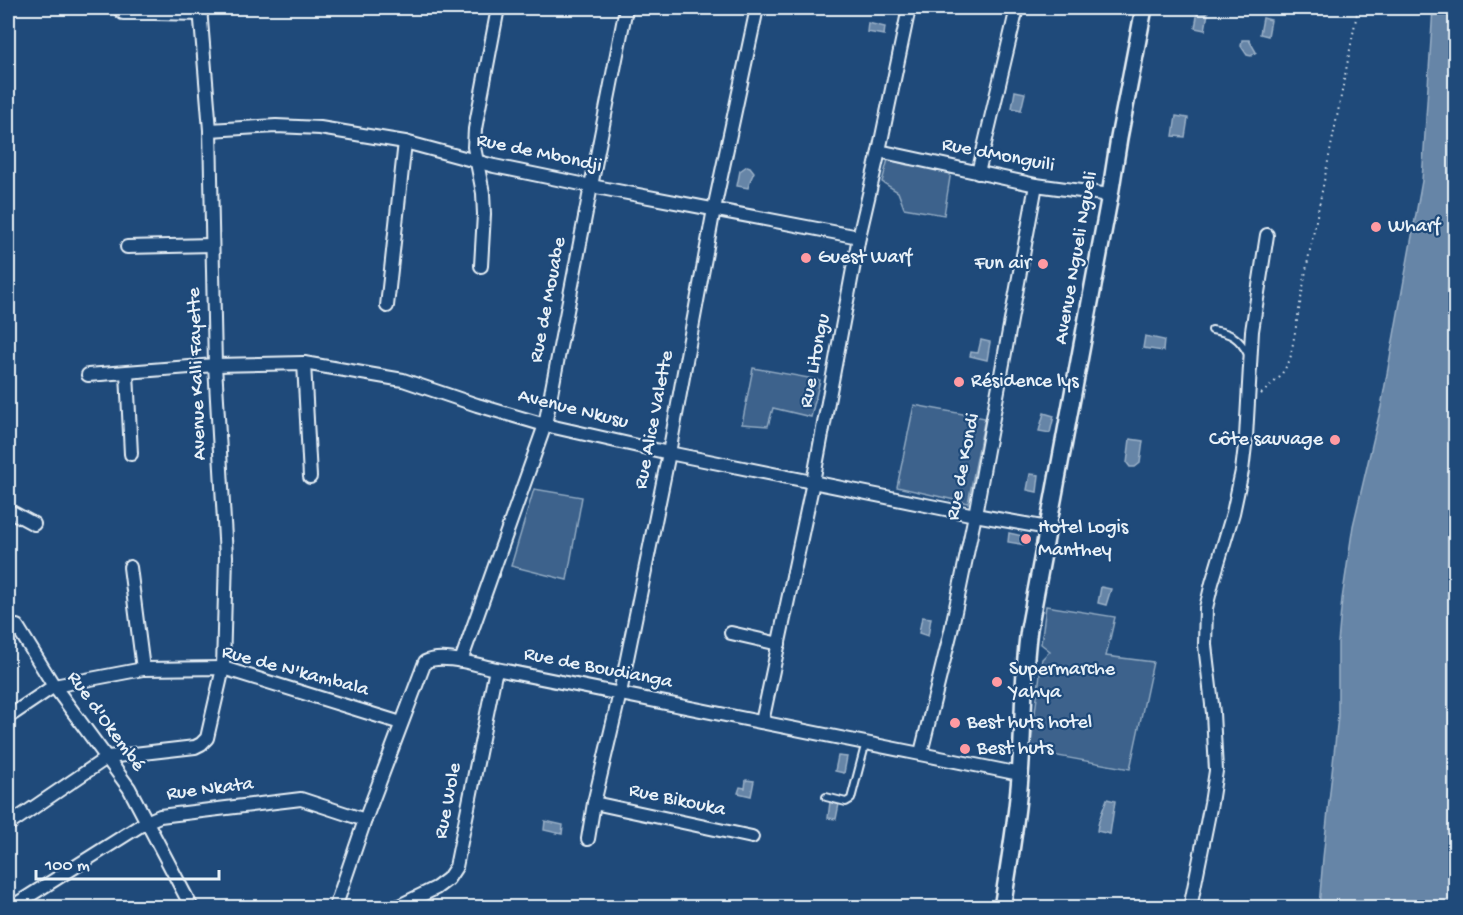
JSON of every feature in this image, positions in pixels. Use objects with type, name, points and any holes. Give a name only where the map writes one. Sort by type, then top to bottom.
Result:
[{"type":"street","points":[[118,8],[126,14],[201,11]]},
{"type":"street","points":[[481,266],[484,214],[483,193],[474,147],[475,129],[498,8]]},
{"type":"street","name":"Rue de Mouabe","points":[[461,661],[545,425],[626,8]]},
{"type":"street","name":"Rue Alice Valette","points":[[588,839],[669,453],[714,209],[757,8]]},
{"type":"street","name":"Rue Litongu","points":[[762,722],[813,482],[859,237],[909,8]]},
{"type":"street","points":[[978,173],[1017,8]]},
{"type":"street","name":"Avenue Ngueli Ngueli","points":[[1002,908],[1018,806],[1026,652],[1144,8]]},
{"type":"street","name":"Avenue Kalli Fayette","points":[[108,757],[195,747],[201,744],[207,738],[223,668],[226,556],[215,364],[210,130],[201,11]]},
{"type":"street","name":"Rue de Mbondji","points":[[210,130],[276,126],[320,128],[405,142],[477,161],[591,186],[859,237]]},
{"type":"street","points":[[387,306],[405,142]]},
{"type":"street","name":"Rue dMonguili","points":[[879,151],[1036,185],[1110,195]]},
{"type":"street","name":"Rue de Kondi","points":[[921,753],[951,631],[975,515],[1036,185]]},
{"type":"street","points":[[1190,908],[1216,771],[1213,713],[1205,645],[1206,608],[1233,513],[1242,471],[1250,358],[1259,277],[1267,235]]},
{"type":"street","points":[[127,247],[212,245]]},
{"type":"street","points":[[304,363],[310,477]]},
{"type":"street","name":"Avenue Nkusu","points":[[88,375],[215,364],[304,363],[404,380],[545,425],[669,453],[1048,528]]},
{"type":"street","points":[[128,373],[131,454]]},
{"type":"street","points":[[8,510],[34,524]]},
{"type":"street","points":[[130,567],[143,669]]},
{"type":"street","name":"Rue d'Okembé","points":[[17,626],[54,686],[129,788],[192,908]]},
{"type":"street","points":[[731,633],[778,644]]},
{"type":"street","name":"Rue de Boudianga","points":[[335,908],[365,820],[425,662],[437,658],[1020,774]]},
{"type":"street","name":"Rue de N'kambala","points":[[8,717],[54,686],[143,669],[223,668],[401,723]]},
{"type":"street","name":"Rue Wole","points":[[395,908],[436,888],[448,879],[456,867],[496,669]]},
{"type":"street","points":[[8,825],[108,757]]},
{"type":"street","name":"Rue Nkata","points":[[10,908],[146,822],[160,816],[301,800],[365,820]]},
{"type":"street","name":"Rue Bikouka","points":[[594,803],[752,837]]},
{"type":"lane","points":[[1212,330],[1227,333],[1236,338],[1250,358]]},
{"type":"lane","points":[[826,797],[846,802],[851,799],[866,742]]},
{"type":"path","points":[[1248,401],[1265,392],[1280,377],[1290,360],[1358,8]]},
{"type":"shaded area","points":[[1433,8],[1456,8],[1455,907],[1319,907],[1338,716],[1338,643],[1342,599],[1353,526],[1381,407],[1422,181]]},
{"type":"shaded area","points":[[1198,11],[1208,13],[1205,30],[1195,28]]},
{"type":"shaded area","points":[[1263,18],[1271,20],[1268,36],[1260,34]]},
{"type":"shaded area","points":[[868,23],[885,27],[884,35],[867,32]]},
{"type":"shaded area","points":[[1242,40],[1249,40],[1256,52],[1251,56],[1247,55],[1241,46]]},
{"type":"shaded area","points":[[1015,91],[1025,93],[1021,110],[1012,108]]},
{"type":"shaded area","points":[[1176,116],[1188,118],[1185,137],[1173,136]]},
{"type":"shaded area","points":[[888,159],[907,165],[951,171],[944,215],[904,208],[898,192],[882,182]]},
{"type":"shaded area","points":[[747,166],[754,172],[748,188],[737,186],[740,171]]},
{"type":"shaded area","points":[[1145,336],[1164,340],[1163,351],[1143,348]]},
{"type":"shaded area","points":[[981,340],[990,342],[987,360],[970,356],[971,352],[978,353]]},
{"type":"shaded area","points":[[753,368],[820,380],[811,417],[773,408],[768,426],[742,424]]},
{"type":"shaded area","points":[[914,405],[985,418],[968,503],[897,487]]},
{"type":"shaded area","points":[[1044,413],[1054,416],[1050,433],[1039,431]]},
{"type":"shaded area","points":[[1130,439],[1143,441],[1140,463],[1135,467],[1130,467],[1127,463]]},
{"type":"shaded area","points":[[1030,474],[1039,475],[1037,492],[1027,490]]},
{"type":"shaded area","points":[[534,489],[582,497],[567,580],[511,566]]},
{"type":"shaded area","points":[[1009,533],[1027,537],[1026,545],[1008,542]]},
{"type":"shaded area","points":[[1101,587],[1111,589],[1106,605],[1098,603]]},
{"type":"shaded area","points":[[1046,606],[1115,617],[1106,656],[1153,662],[1130,769],[1030,751],[1042,659],[1050,651],[1041,644]]},
{"type":"shaded area","points":[[922,617],[931,618],[928,636],[919,633]]},
{"type":"shaded area","points":[[838,756],[847,757],[844,773],[835,771]]},
{"type":"shaded area","points":[[746,780],[754,781],[751,796],[738,793],[740,787],[745,788]]},
{"type":"shaded area","points":[[1107,799],[1115,801],[1110,834],[1097,831]]},
{"type":"shaded area","points":[[830,802],[839,804],[836,819],[828,818]]},
{"type":"shaded area","points":[[545,821],[563,825],[562,834],[544,830]]},
{"type":"place","name":"Wharf","points":[[1376,227]]},
{"type":"place","name":"Guest Warf","points":[[806,258]]},
{"type":"place","name":"Fun air","points":[[1043,264]]},
{"type":"place","name":"Résidence lys","points":[[959,382]]},
{"type":"place","name":"Côte sauvage","points":[[1335,440]]},
{"type":"place","name":"Hotel Logis Manthey","points":[[1026,539]]},
{"type":"place","name":"Supermarche Yahya","points":[[997,682]]},
{"type":"place","name":"Best huts hotel","points":[[955,723]]},
{"type":"place","name":"Best huts","points":[[965,749]]}]
